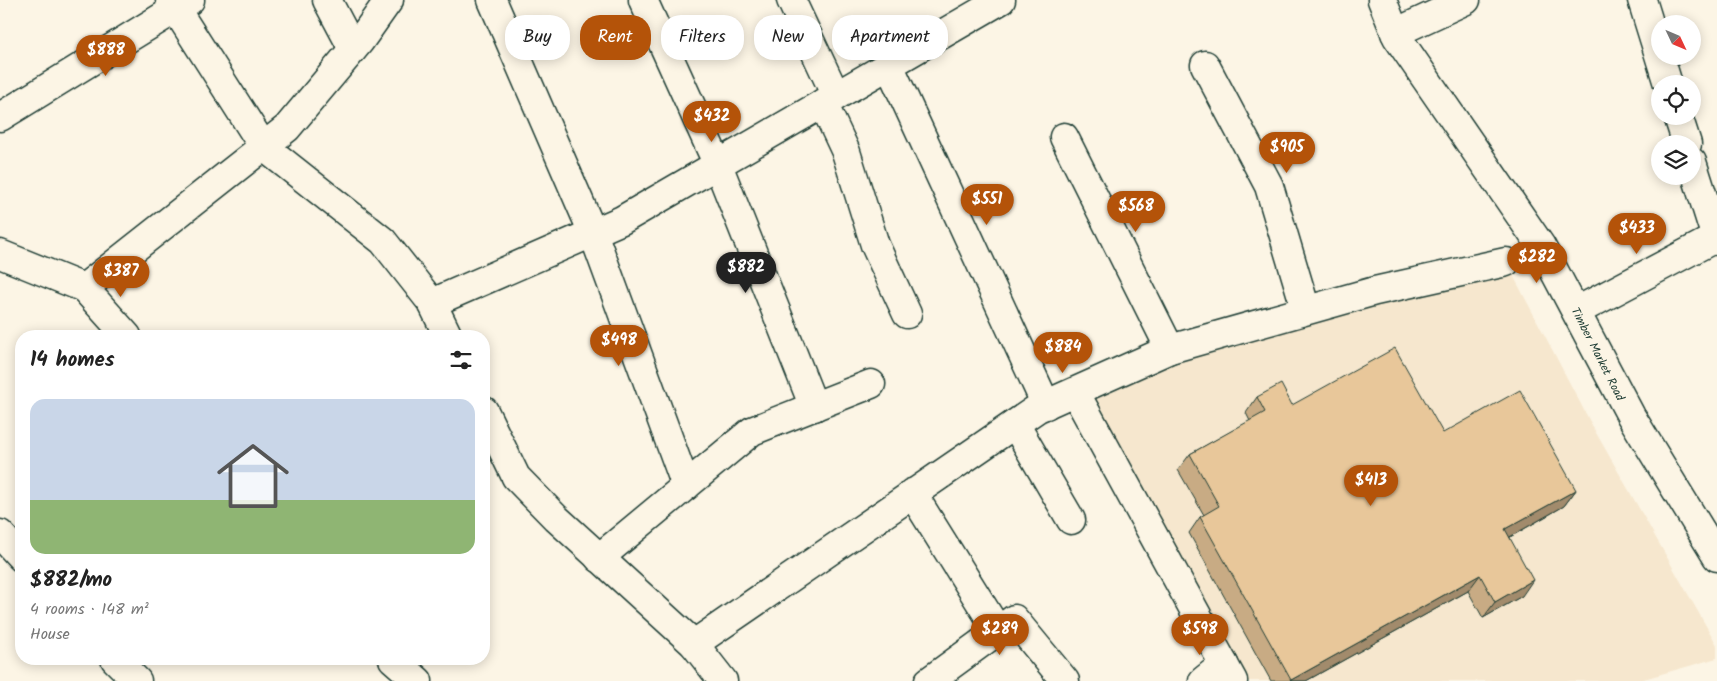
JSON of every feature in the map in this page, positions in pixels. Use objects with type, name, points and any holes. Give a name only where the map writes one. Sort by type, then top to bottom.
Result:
[{"type":"street","points":[[327,0],[353,50]]},
{"type":"street","points":[[84,288],[287,128],[353,50],[389,0]]},
{"type":"street","points":[[492,0],[593,233],[686,486]]},
{"type":"street","points":[[644,0],[718,165],[814,406]]},
{"type":"street","points":[[791,0],[829,100],[875,245],[907,314]]},
{"type":"street","points":[[432,303],[622,220],[1001,0]]},
{"type":"street","name":"Timber Market Road","points":[[1382,0],[1395,33],[1541,246],[1631,416],[1717,557]]},
{"type":"street","points":[[1395,33],[1466,0]]},
{"type":"street","points":[[1642,0],[1665,75]]},
{"type":"street","points":[[0,117],[178,3],[263,146],[382,241],[432,303],[445,330]]},
{"type":"street","points":[[889,65],[1046,405]]},
{"type":"street","points":[[1205,65],[1269,186],[1306,310]]},
{"type":"street","points":[[1064,137],[1170,349]]},
{"type":"street","points":[[1577,311],[1717,238],[1700,185]]},
{"type":"street","points":[[0,254],[84,288],[122,330]]},
{"type":"street","points":[[694,644],[912,493],[1046,405],[1170,349],[1375,290],[1506,262]]},
{"type":"street","points":[[599,558],[752,432],[871,384]]},
{"type":"street","points":[[1075,392],[1228,672],[1203,681]]},
{"type":"street","points":[[490,423],[516,477],[599,558],[694,644],[723,681]]},
{"type":"street","points":[[1015,424],[1071,520]]},
{"type":"street","points":[[912,493],[998,631]]},
{"type":"street","points":[[1,536],[15,551]]},
{"type":"street","points":[[929,681],[1014,619],[1065,681]]},
{"type":"street","points":[[400,665],[418,681]]},
{"type":"shaded area","points":[[1506,262],[1595,431],[1717,645],[1717,658],[1637,681],[1233,681],[1075,392]]},
{"type":"building","points":[[1395,348],[1443,433],[1520,390],[1576,490],[1505,529],[1533,580],[1495,602],[1480,575],[1291,680],[1200,517],[1219,506],[1190,454],[1265,412],[1257,397],[1281,384],[1292,405]]}]
